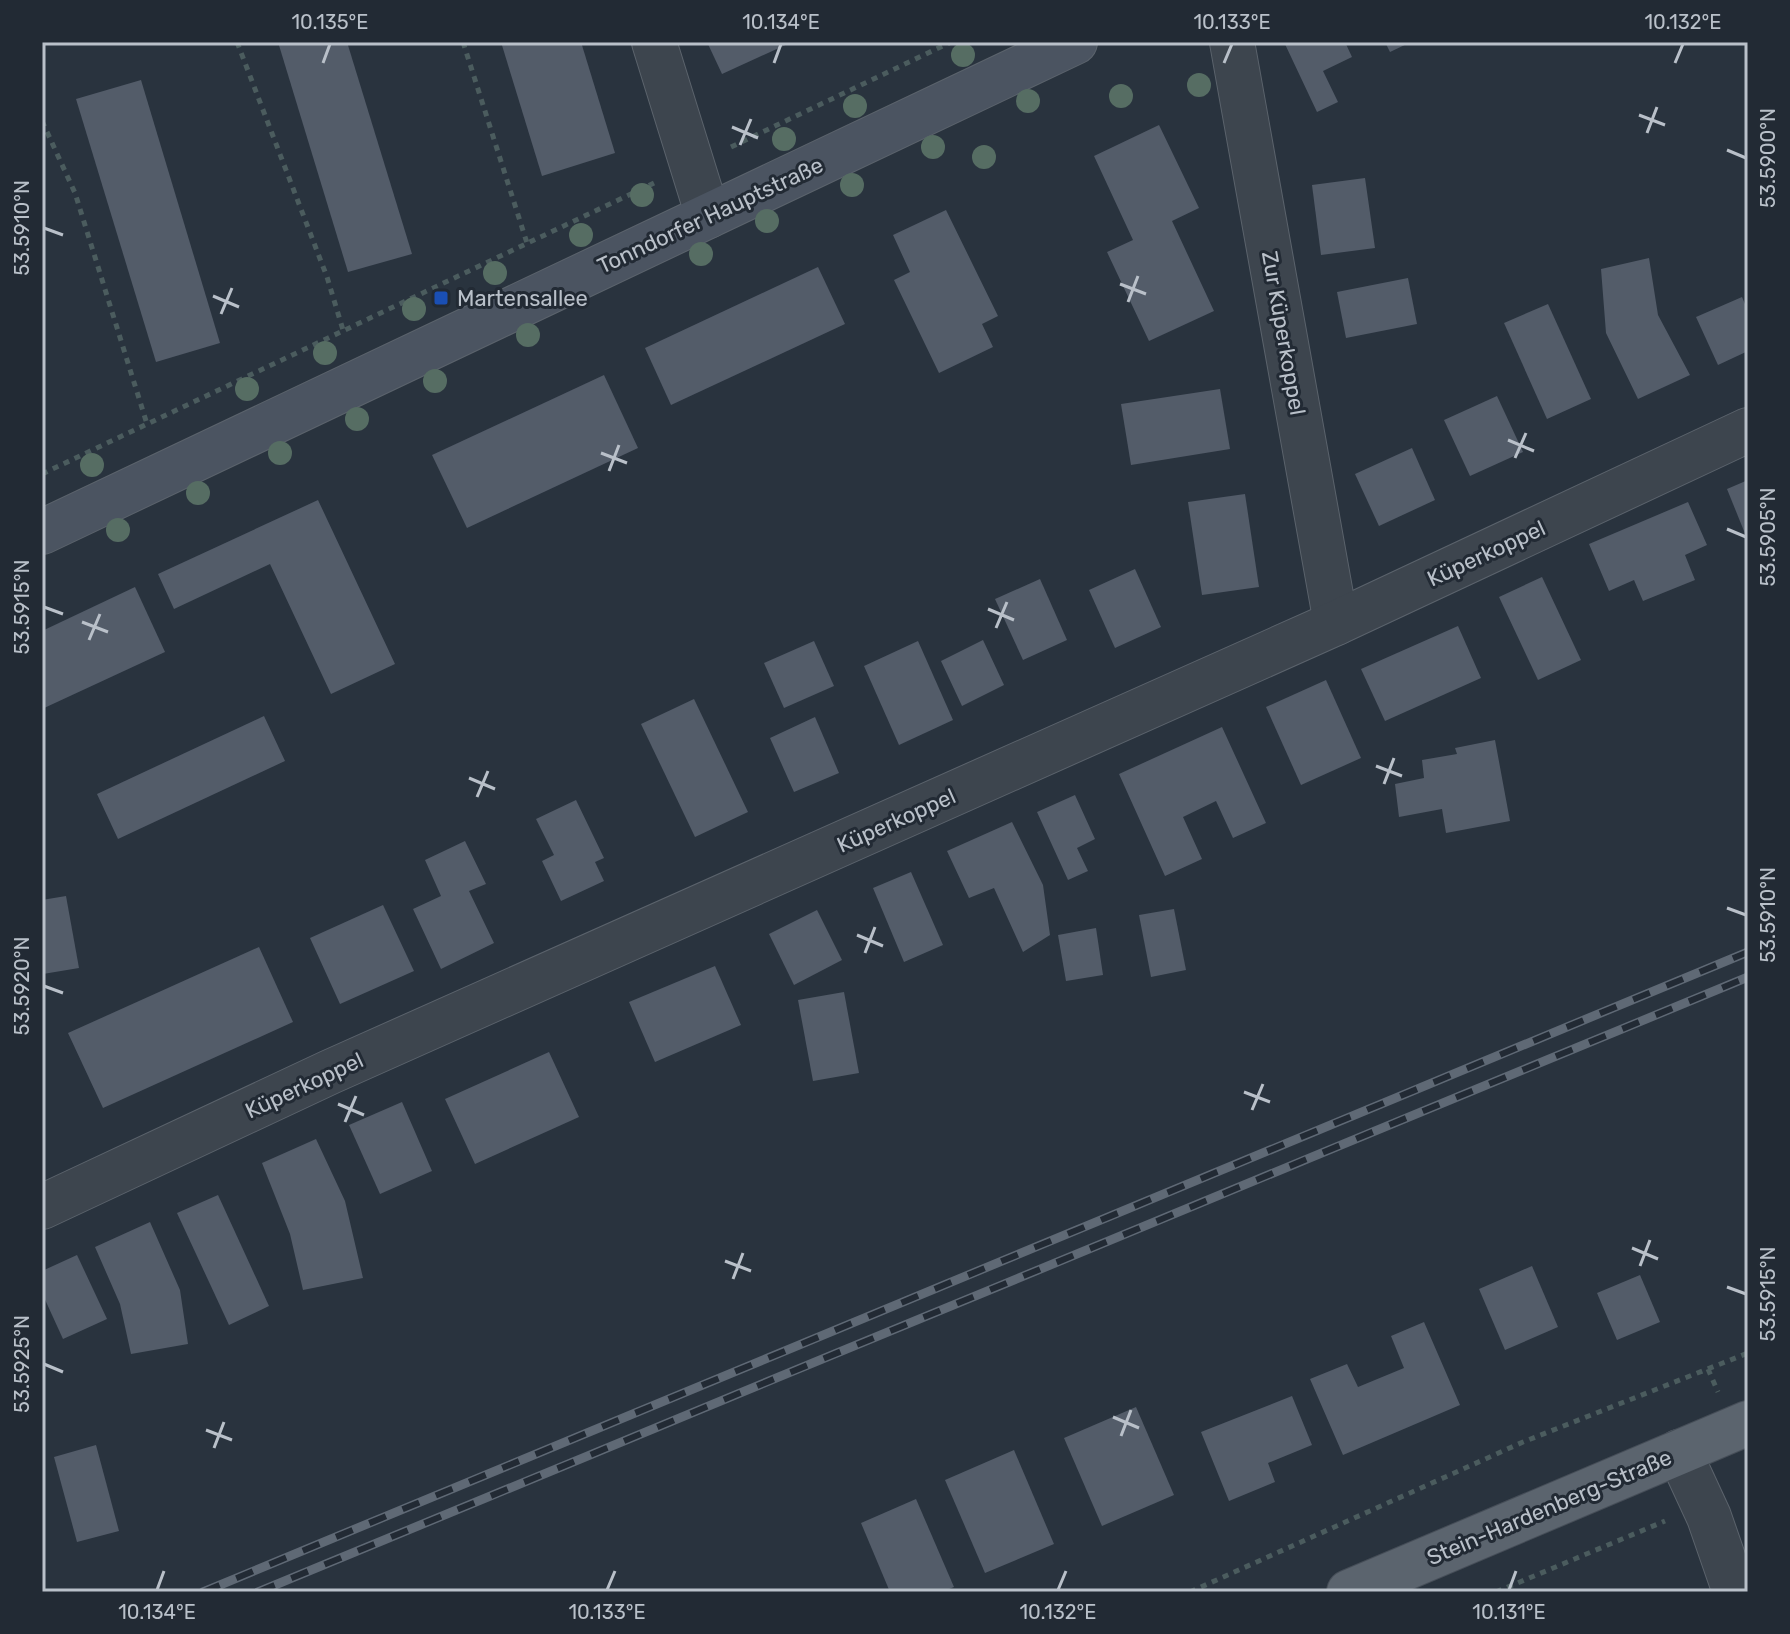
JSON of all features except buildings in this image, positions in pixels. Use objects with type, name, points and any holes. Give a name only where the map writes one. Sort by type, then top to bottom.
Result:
[{"type":"main road","name":"Tonndorfer Hauptstraße","points":[[42,532],[1075,42]]},
{"type":"main road","name":"Stein-Hardenberg-Straße","points":[[1349,1592],[1748,1423]]},
{"type":"street","points":[[654,42],[708,216]]},
{"type":"street","name":"Zur Küperkoppel","points":[[1232,42],[1336,623]]},
{"type":"street","name":"Küperkoppel","points":[[42,1207],[344,1066],[1336,623],[1748,430]]},
{"type":"street","points":[[1679,1452],[1703,1503],[1735,1592]]},
{"type":"path","points":[[237,42],[327,277],[343,331]]},
{"type":"path","points":[[463,42],[527,244]]},
{"type":"path","points":[[42,474],[951,42]]},
{"type":"path","points":[[42,121],[75,193],[147,424]]},
{"type":"path","points":[[1190,1592],[1523,1442],[1748,1353]]},
{"type":"path","points":[[1496,1592],[1703,1503]]},
{"type":"railway","points":[[203,1592],[1748,952]]},
{"type":"railway","points":[[258,1592],[1748,977]]},
{"type":"place","name":"Martensallee","points":[[441,298]]}]
